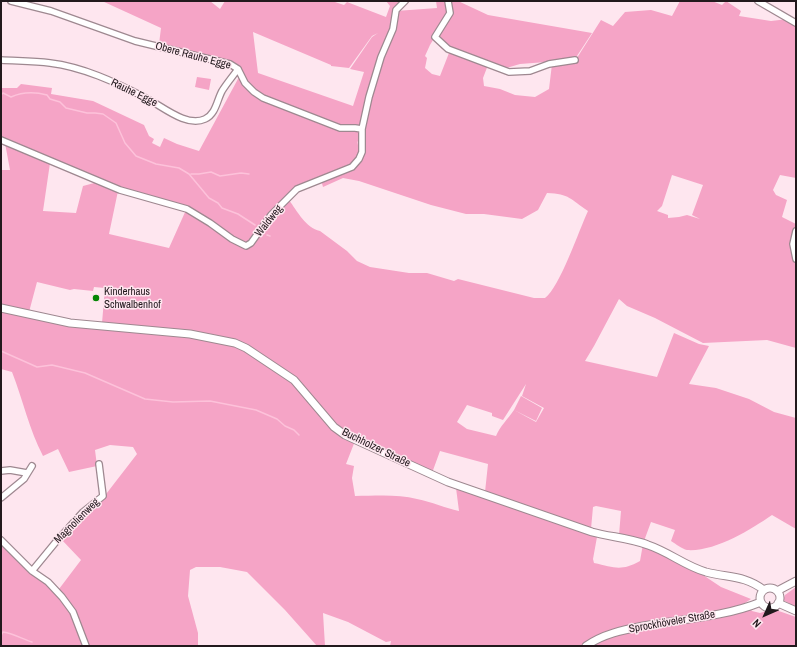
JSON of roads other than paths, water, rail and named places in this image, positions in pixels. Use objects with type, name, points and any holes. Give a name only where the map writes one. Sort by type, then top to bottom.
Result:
[{"type":"street","name":"Obere Rauhe Egge","points":[[11,1],[51,12],[135,41],[230,64],[238,69],[245,83],[263,98],[340,128],[362,129]]},
{"type":"street","name":"Waldweg","points":[[1,140],[120,190],[187,209],[210,223],[232,240],[246,246],[251,244],[271,215],[297,189],[352,167],[362,152],[362,129],[369,97],[379,63],[393,28],[396,10],[405,1]]},
{"type":"street","points":[[448,1],[450,13],[435,37],[448,49],[509,72],[530,71],[549,64],[575,60]]},
{"type":"street","points":[[758,1],[796,23]]},
{"type":"street","name":"Rauhe Egge","points":[[1,60],[49,63],[80,70],[124,87],[185,120],[193,121],[201,120],[209,116],[223,91],[238,69]]},
{"type":"street","points":[[796,231],[793,244],[796,259]]},
{"type":"street","name":"Buchholzer Straße","points":[[1,308],[70,323],[190,334],[236,343],[294,380],[334,427],[354,440],[459,486],[592,532],[647,544],[694,568],[750,580],[764,590]]},
{"type":"street","name":"Magnolienweg","points":[[32,571],[83,512],[103,496],[99,464]]},
{"type":"street","points":[[1,498],[24,479],[32,466]]},
{"type":"street","points":[[1,471],[28,473]]},
{"type":"street","points":[[16,471],[19,483]]},
{"type":"street","points":[[1,540],[32,571],[48,582],[73,612],[86,646]]},
{"type":"street","points":[[777,591],[796,581]]},
{"type":"street","points":[[761,602],[761,594],[764,590],[772,588],[777,591],[780,597],[778,603],[796,611]]},
{"type":"street","name":"Sprockhöveler Straße","points":[[586,646],[593,641],[623,630],[726,612],[761,602],[770,608],[778,603]]},
{"type":"waterway","points":[[1,95],[3,93],[11,97],[24,93],[43,94],[47,95],[50,99],[60,102],[66,108],[87,113],[103,114],[116,123],[125,143],[136,156],[156,164],[179,168],[189,174],[209,198],[218,203],[222,208],[238,214],[255,225]]},
{"type":"waterway","points":[[191,174],[211,172],[220,176],[241,173],[249,174]]},
{"type":"waterway","points":[[1,351],[37,367],[52,365],[85,373],[145,399],[173,402],[210,401],[256,410],[277,419],[299,435]]},
{"type":"waterway","points":[[1,635],[3,632],[32,642]]},
{"type":"place","name":"Kinderhaus Schwalbenhof","points":[[96,298]]}]
